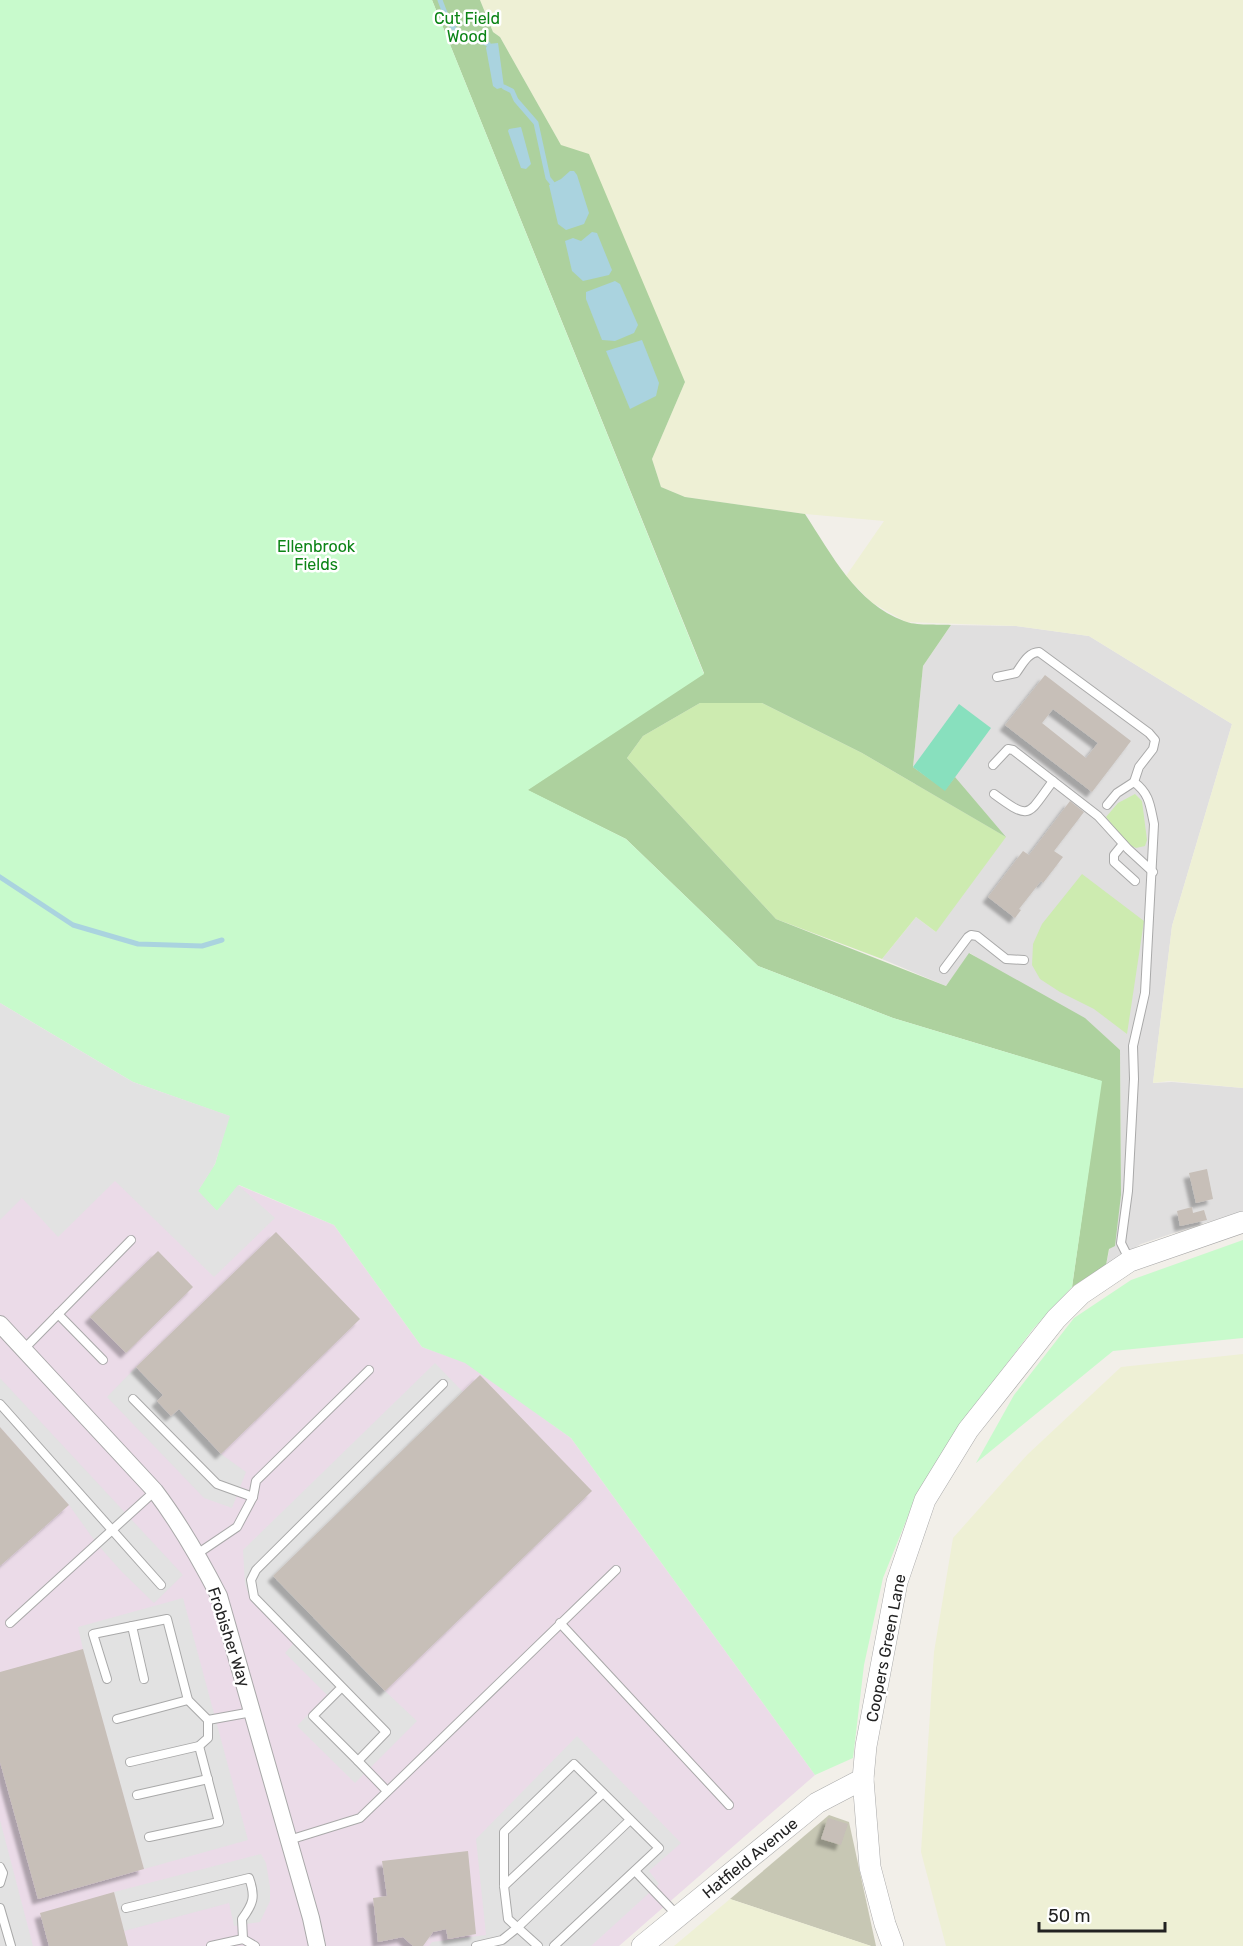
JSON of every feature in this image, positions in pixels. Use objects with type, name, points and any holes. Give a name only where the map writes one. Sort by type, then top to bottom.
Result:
[{"type":"street","name":"Coopers Green Lane","points":[[892,1946],[870,1868],[863,1779],[868,1736],[897,1582],[925,1500],[968,1430],[1056,1319],[1081,1294],[1130,1261],[1243,1222]]},
{"type":"street","name":"Frobisher Way","points":[[0,1324],[155,1491],[175,1516],[219,1596],[312,1918],[317,1946]]},
{"type":"street","name":"Hatfield Avenue","points":[[642,1946],[817,1803],[863,1779]]},
{"type":"lane","points":[[997,677],[1016,673],[1029,656],[1034,652],[1040,652],[1155,740],[1153,749],[1140,767],[1134,782],[1117,793],[1107,805]]},
{"type":"lane","points":[[993,765],[1008,749],[1098,816],[1153,872]]},
{"type":"lane","points":[[994,794],[1017,811],[1024,813],[1032,809],[1053,781]]},
{"type":"lane","points":[[1130,1261],[1121,1243],[1128,1191],[1134,1079],[1133,1046],[1145,993],[1154,824],[1149,799],[1143,789],[1134,782]]},
{"type":"lane","points":[[1123,844],[1114,855],[1114,862],[1135,881]]},
{"type":"lane","points":[[945,969],[971,935],[976,936],[1006,959],[1024,960]]},
{"type":"lane","points":[[24,1348],[131,1240]]},
{"type":"lane","points":[[58,1314],[103,1360]]},
{"type":"lane","points":[[197,1554],[237,1527],[253,1497],[256,1481],[369,1370]]},
{"type":"lane","points":[[358,1761],[386,1732],[254,1597],[251,1580],[256,1570],[443,1384]]},
{"type":"lane","points":[[132,1399],[217,1484],[253,1497]]},
{"type":"lane","points":[[0,1404],[161,1585]]},
{"type":"lane","points":[[10,1623],[155,1491]]},
{"type":"lane","points":[[289,1840],[360,1818],[616,1570]]},
{"type":"lane","points":[[107,1680],[93,1634],[167,1619],[188,1700],[208,1720],[207,1738],[199,1746],[130,1762]]},
{"type":"lane","points":[[560,1623],[729,1804]]},
{"type":"lane","points":[[132,1626],[144,1679]]},
{"type":"lane","points":[[342,1687],[313,1716],[387,1791]]},
{"type":"lane","points":[[117,1719],[188,1700]]},
{"type":"lane","points":[[208,1720],[252,1712]]},
{"type":"lane","points":[[149,1837],[219,1822],[199,1746]]},
{"type":"lane","points":[[538,1946],[508,1919],[504,1886],[504,1832],[574,1764],[659,1848],[554,1946]]},
{"type":"lane","points":[[137,1795],[208,1779]]},
{"type":"lane","points":[[504,1886],[603,1793]]},
{"type":"lane","points":[[476,1946],[502,1940],[517,1928],[630,1820]]},
{"type":"lane","points":[[0,1867],[3,1873],[0,1883]]},
{"type":"lane","points":[[635,1871],[678,1916]]},
{"type":"lane","points":[[126,1908],[249,1878],[253,1888],[252,1904],[242,1919],[243,1939]]},
{"type":"lane","points":[[0,1908],[11,1946]]},
{"type":"lane","points":[[211,1946],[243,1939],[255,1946]]},
{"type":"shaded area","points":[[480,0],[1243,0],[1243,1088],[1169,1081],[1153,1083],[1172,926],[1232,724],[1089,636],[1016,626],[906,622],[871,602],[846,576],[884,521],[805,514],[685,497],[661,487],[652,459],[685,382],[561,145],[500,37],[493,32]]},
{"type":"shaded area","points":[[951,625],[1016,626],[1089,636],[1232,724],[1172,926],[1153,1083],[1172,1082],[1243,1088],[1243,1213],[1141,1244],[1106,1265],[1121,1195],[1120,1050],[970,953],[946,986],[882,959],[916,917],[936,932],[913,767],[923,666]]},
{"type":"shaded area","points":[[0,1003],[238,1185],[334,1225],[422,1347],[467,1363],[571,1438],[815,1775],[619,1946],[0,1946]]},
{"type":"shaded area","points":[[0,1003],[133,1082],[230,1116],[215,1164],[198,1191],[217,1211],[238,1185],[275,1218],[214,1277],[115,1181],[58,1237],[22,1198],[0,1220]]},
{"type":"shaded area","points":[[1243,1354],[1243,1946],[946,1946],[921,1852],[934,1652],[953,1538],[1027,1455],[1121,1367]]},
{"type":"shaded area","points":[[435,1363],[463,1392],[274,1576],[417,1721],[355,1783],[297,1726],[327,1695],[285,1653],[294,1643],[251,1601],[245,1584],[243,1550]]},
{"type":"shaded area","points":[[136,1367],[163,1395],[157,1401],[171,1416],[179,1409],[221,1454],[246,1472],[232,1508],[204,1498],[107,1397]]},
{"type":"shaded area","points":[[0,1378],[183,1575],[154,1603],[97,1544],[69,1505],[0,1427]]},
{"type":"shaded area","points":[[183,1598],[248,1840],[144,1869],[78,1627]]},
{"type":"shaded area","points":[[577,1736],[681,1843],[649,1871],[659,1884],[591,1946],[429,1946],[432,1942],[486,1935],[476,1839]]},
{"type":"shaded area","points":[[829,1815],[849,1822],[876,1946],[730,1899]]},
{"type":"shaded area","points":[[0,1820],[33,1946],[0,1946]]},
{"type":"shaded area","points":[[261,1854],[266,1863],[270,1901],[260,1922],[234,1926],[229,1903],[124,1931],[114,1892]]},
{"type":"shaded area","points":[[730,1899],[871,1946],[674,1946]]},
{"type":"green space","name":"Ellenbrook Fields","points":[[0,0],[432,0],[704,674],[528,790],[626,839],[758,966],[893,1018],[1102,1081],[1072,1287],[1033,1329],[971,1411],[916,1496],[883,1578],[864,1665],[853,1758],[815,1775],[571,1438],[465,1363],[422,1347],[334,1225],[239,1185],[217,1211],[198,1191],[215,1164],[229,1116],[133,1082],[0,1003]]},
{"type":"green space","name":"Cut Field Wood","points":[[432,0],[480,0],[493,32],[500,37],[561,145],[589,154],[685,382],[652,459],[661,487],[685,497],[805,514],[847,576],[872,602],[887,613],[909,623],[951,625],[923,666],[913,767],[945,790],[955,777],[1006,837],[862,753],[762,703],[700,703],[643,736],[627,758],[776,919],[946,986],[969,953],[1085,1018],[1120,1050],[1121,1195],[1115,1246],[1109,1249],[1106,1265],[1072,1287],[1101,1081],[893,1018],[758,966],[626,839],[527,790],[704,673]]},
{"type":"green space","points":[[700,703],[762,703],[862,753],[1006,837],[936,932],[916,917],[882,959],[776,919],[627,758],[643,736]]},
{"type":"green space","points":[[959,704],[991,728],[945,791],[913,767]]},
{"type":"green space","points":[[1135,794],[1142,801],[1147,840],[1145,846],[1136,848],[1128,844],[1106,817],[1118,803]]},
{"type":"green space","points":[[1082,874],[1144,921],[1127,1034],[1094,1009],[1040,979],[1032,965],[1033,944],[1042,924]]},
{"type":"green space","points":[[1243,1240],[1243,1338],[1113,1351],[976,1463],[1014,1395],[1074,1318],[1131,1280]]},
{"type":"water","points":[[498,43],[504,87],[497,89],[493,86],[486,48],[488,44]]},
{"type":"water","points":[[521,127],[531,164],[526,169],[521,168],[508,131]]},
{"type":"water","points":[[570,171],[574,171],[577,175],[589,213],[584,224],[566,230],[558,224],[549,185]]},
{"type":"water","points":[[592,232],[597,233],[612,270],[609,275],[583,281],[572,271],[565,241],[573,238],[581,241]]},
{"type":"water","points":[[615,281],[620,284],[638,325],[634,333],[615,341],[602,340],[586,299],[586,292]]},
{"type":"water","points":[[642,340],[659,383],[656,396],[630,409],[606,351]]},
{"type":"building","points":[[1045,675],[1131,741],[1092,792],[1005,725]],"holes":[[[1053,709],[1098,743],[1086,758],[1042,723]]]},
{"type":"building","points":[[1070,801],[1084,812],[1054,851],[1063,857],[1043,883],[1041,881],[1019,909],[1021,910],[1015,918],[988,897],[1023,851],[1029,855]]},
{"type":"building","points":[[1207,1169],[1213,1199],[1196,1203],[1189,1173]]},
{"type":"building","points":[[1192,1207],[1193,1213],[1204,1210],[1207,1220],[1180,1226],[1177,1211]]},
{"type":"building","points":[[276,1232],[360,1319],[221,1454],[179,1409],[171,1416],[157,1401],[163,1395],[136,1367]]},
{"type":"building","points":[[158,1251],[193,1287],[126,1353],[90,1317]]},
{"type":"building","points":[[480,1375],[592,1491],[385,1691],[273,1576]]},
{"type":"building","points":[[0,1427],[69,1505],[0,1566]]},
{"type":"building","points":[[83,1649],[144,1869],[38,1899],[0,1762],[0,1672]]},
{"type":"building","points":[[828,1818],[848,1824],[841,1845],[821,1839]]},
{"type":"building","points":[[468,1851],[476,1934],[448,1939],[446,1929],[433,1932],[423,1946],[413,1946],[403,1937],[378,1942],[373,1898],[387,1896],[382,1861]]},
{"type":"building","points":[[114,1892],[128,1946],[49,1946],[40,1913]]},
{"type":"waterway","points":[[440,0],[455,30],[488,44]]},
{"type":"waterway","points":[[504,87],[512,91],[516,100],[536,123],[548,178],[552,183]]},
{"type":"waterway","points":[[0,877],[73,925],[138,944],[202,946],[222,940]]}]
